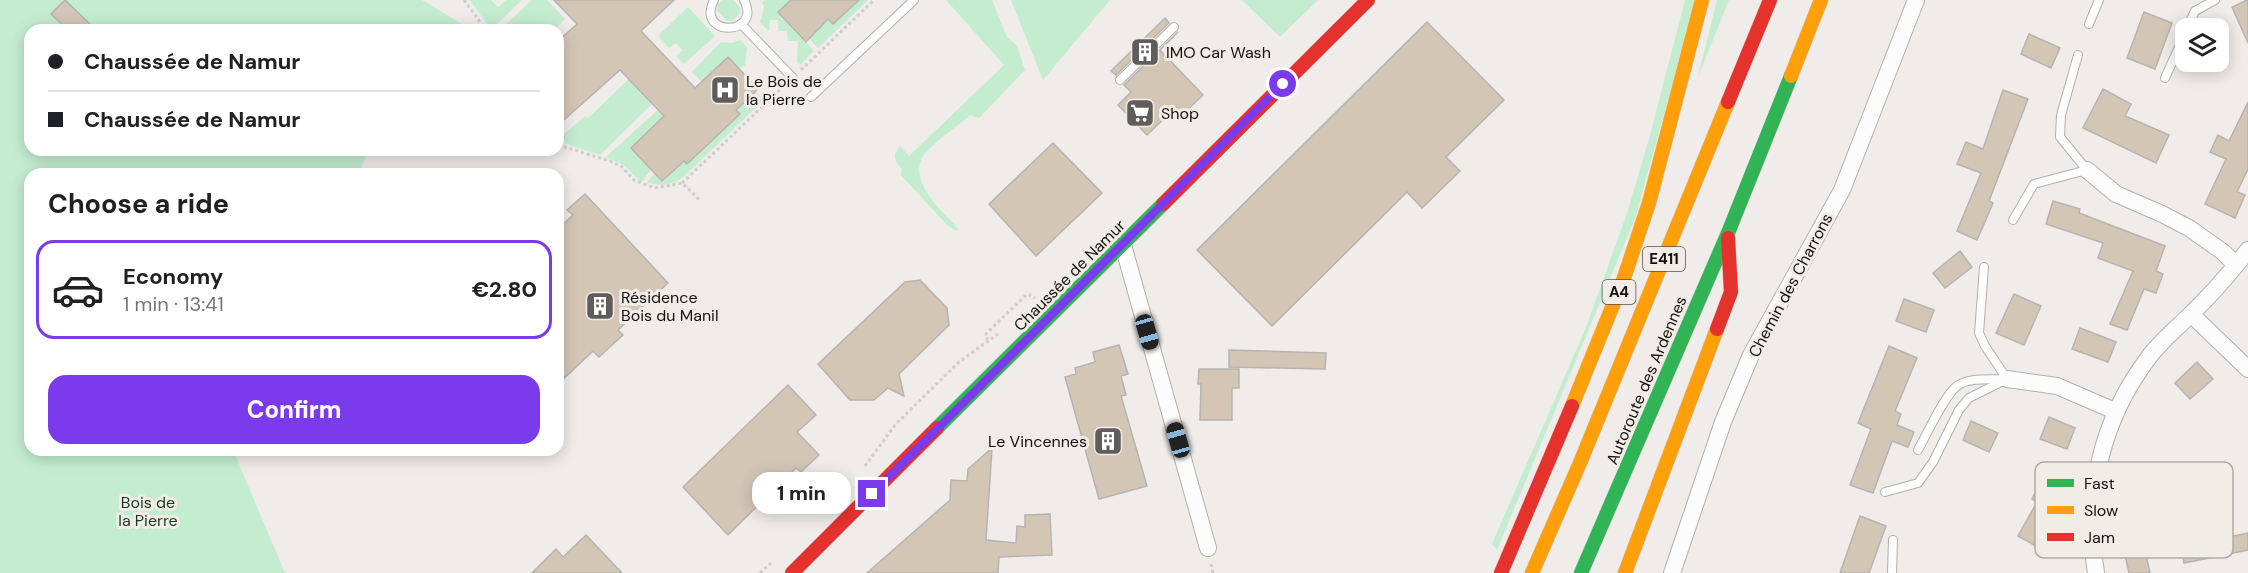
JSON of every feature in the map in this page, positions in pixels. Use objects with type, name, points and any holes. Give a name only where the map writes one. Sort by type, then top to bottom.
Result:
[{"type":"main road","name":"Chaussée de Namur","points":[[792,573],[1368,0]]},
{"type":"main road","name":"A4","points":[[1501,573],[1548,465],[1624,278],[1649,202],[1702,0]]},
{"type":"main road","name":"Autoroute des Ardennes","points":[[1532,573],[1580,463],[1770,0]]},
{"type":"main road","name":"Autoroute des Ardennes","points":[[1581,573],[1728,232],[1821,0]]},
{"type":"main road","points":[[1625,573],[1731,292],[1728,232]]},
{"type":"main road","points":[[1511,573],[1535,516],[1580,463]]},
{"type":"street","name":"Chemin des Charrons","points":[[1672,573],[1723,422],[1750,356],[1842,190],[1916,0]]},
{"type":"street","points":[[2087,170],[2116,195],[2189,228],[2223,252],[2236,266]]},
{"type":"street","points":[[1123,245],[1208,548]]},
{"type":"street","points":[[2099,462],[2115,411],[2149,357],[2236,266],[2248,250]]},
{"type":"street","points":[[2191,314],[2248,369]]},
{"type":"street","points":[[2007,379],[2057,386],[2115,411]]},
{"type":"street","points":[[2094,558],[2096,573]]},
{"type":"lane","points":[[714,0],[710,14],[716,24],[728,29],[741,24],[747,10],[744,0]]},
{"type":"lane","points":[[811,98],[914,0]]},
{"type":"lane","points":[[2089,24],[2099,0]]},
{"type":"lane","points":[[2192,18],[2195,11],[2215,0]]},
{"type":"lane","points":[[741,24],[793,78]]},
{"type":"lane","points":[[1120,80],[1174,27]]},
{"type":"lane","points":[[2165,78],[2175,55]]},
{"type":"lane","points":[[2013,220],[2034,184],[2087,170],[2060,136],[2061,115],[2078,56]]},
{"type":"lane","points":[[1984,267],[1979,333],[2007,379]]},
{"type":"lane","points":[[1918,450],[1943,405],[1957,386],[1969,381],[2007,379]]},
{"type":"lane","points":[[1885,492],[1918,483],[1933,462],[1959,410],[1969,398],[2007,379]]},
{"type":"lane","points":[[1892,573],[1893,540]]},
{"type":"path","points":[[464,0],[482,24]]},
{"type":"path","points":[[564,147],[621,166],[634,180],[648,187],[662,188],[682,183],[874,0]]},
{"type":"path","points":[[682,183],[701,201]]},
{"type":"path","points":[[992,345],[991,339],[985,335],[1027,294],[1037,299]]},
{"type":"path","points":[[869,460],[889,432],[959,362],[991,339]]},
{"type":"green space","name":"Bois de la Pierre","points":[[0,0],[422,0],[462,24],[24,24],[24,156],[366,156],[361,168],[24,168],[24,456],[236,456],[285,573],[0,573]]},
{"type":"green space","points":[[470,0],[491,0],[498,7],[506,0],[522,0],[497,24],[487,24]]},
{"type":"green space","points":[[532,0],[547,0],[565,19],[560,24],[506,24]]},
{"type":"green space","points":[[723,0],[733,0],[740,7],[740,14],[732,21],[727,21],[717,10],[718,4]]},
{"type":"green space","points":[[791,0],[778,12],[814,51],[800,65],[797,62],[798,41],[788,41],[787,31],[778,31],[778,20],[770,20],[769,31],[760,22],[764,7],[762,2]]},
{"type":"green space","points":[[859,0],[868,0],[818,48],[809,39],[828,19],[833,24]]},
{"type":"green space","points":[[946,0],[992,0],[1007,37],[1017,46],[1025,70],[979,118],[970,115],[924,155],[920,165],[923,185],[936,205],[959,229],[956,231],[947,225],[901,175],[902,169],[895,158],[900,146],[909,156],[1004,65]]},
{"type":"green space","points":[[1011,0],[1110,0],[1043,80]]},
{"type":"green space","points":[[1242,0],[1318,0],[1280,37]]},
{"type":"green space","points":[[1685,0],[1695,0],[1636,216],[1497,550],[1492,544],[1587,325],[1627,213]]},
{"type":"green space","points":[[1717,0],[1729,0],[1698,77]]},
{"type":"green space","points":[[688,7],[715,36],[684,64],[676,56],[683,50],[676,43],[669,48],[658,36]]},
{"type":"green space","points":[[740,40],[747,47],[745,65],[739,69],[728,57],[702,82],[692,72],[721,42],[732,43]]},
{"type":"green space","points":[[629,79],[652,104],[600,155],[564,143],[564,134],[585,116],[588,118]]},
{"type":"green space","points":[[755,91],[764,100],[682,178],[665,185],[647,182],[655,173],[663,181],[684,161],[687,164],[740,114],[736,110]]},
{"type":"green space","points":[[661,107],[667,113],[631,148],[651,170],[640,181],[624,165],[606,157]]},
{"type":"building","points":[[65,0],[90,24],[62,24],[51,14]]},
{"type":"building","name":"Le Bois de la Pierre","points":[[554,0],[674,0],[641,31],[695,88],[728,57],[758,89],[736,110],[740,114],[687,164],[684,161],[662,181],[631,148],[664,116],[620,70],[564,120],[564,36],[577,24]]},
{"type":"building","name":"Le Bois de la Pierre","points":[[791,0],[859,0],[833,24],[828,19],[806,42],[778,12]]},
{"type":"building","points":[[2248,0],[2248,43],[2232,7]]},
{"type":"building","points":[[2144,12],[2172,23],[2155,69],[2127,58]]},
{"type":"building","points":[[1165,18],[1169,23],[1116,75],[1111,71]]},
{"type":"building","points":[[1427,22],[1504,100],[1446,157],[1460,171],[1422,208],[1407,192],[1272,326],[1197,250]]},
{"type":"building","points":[[1178,32],[1160,50],[1203,95],[1183,114],[1176,107],[1147,135],[1118,105],[1131,92],[1124,85]]},
{"type":"building","points":[[2029,34],[2060,48],[2051,68],[2021,54]]},
{"type":"building","points":[[2103,89],[2131,104],[2125,116],[2169,135],[2156,163],[2083,128]]},
{"type":"building","points":[[2003,90],[2028,99],[1989,201],[1993,203],[1977,240],[1957,231],[1981,173],[1957,164],[1966,142],[1983,149]]},
{"type":"building","points":[[2248,102],[2248,169],[2237,192],[2245,195],[2235,218],[2205,204],[2226,159],[2210,152],[2218,135],[2229,141]]},
{"type":"building","points":[[1053,143],[1102,193],[1036,256],[989,204]]},
{"type":"building","name":"Résidence Bois du Manil","points":[[585,194],[668,283],[618,330],[623,335],[599,357],[593,351],[564,378],[564,223],[573,215],[567,210]]},
{"type":"building","points":[[2053,201],[2080,209],[2079,213],[2165,246],[2156,271],[2163,274],[2156,293],[2144,289],[2127,330],[2110,324],[2133,271],[2098,258],[2103,243],[2046,224]]},
{"type":"building","points":[[1960,251],[1972,267],[1945,288],[1933,273]]},
{"type":"building","points":[[920,280],[947,308],[949,325],[899,374],[904,396],[888,388],[874,400],[850,400],[818,364],[905,282]]},
{"type":"building","points":[[2014,294],[2041,306],[2024,345],[1996,333]]},
{"type":"building","points":[[1904,299],[1934,310],[1926,332],[1896,321]]},
{"type":"building","points":[[2080,328],[2116,342],[2108,362],[2072,349]]},
{"type":"building","name":"Le Vincennes","points":[[1119,345],[1128,374],[1121,376],[1126,395],[1121,396],[1147,486],[1099,499],[1065,377],[1076,374],[1075,368],[1095,362],[1093,352]]},
{"type":"building","points":[[1889,346],[1917,358],[1895,411],[1901,414],[1897,425],[1914,432],[1908,447],[1892,441],[1873,493],[1850,485],[1871,429],[1858,423]]},
{"type":"building","points":[[1229,350],[1326,353],[1325,369],[1229,367]]},
{"type":"building","points":[[2197,362],[2213,379],[2190,399],[2175,383]]},
{"type":"building","points":[[1199,369],[1239,369],[1239,388],[1232,388],[1232,420],[1200,420]]},
{"type":"building","points":[[788,385],[816,415],[797,432],[819,455],[801,472],[796,468],[728,535],[683,487]]},
{"type":"building","points":[[2049,417],[2075,428],[2067,449],[2040,439]]},
{"type":"building","points":[[1971,421],[1998,433],[1989,452],[1963,440]]},
{"type":"building","points":[[992,448],[986,540],[1016,543],[1017,526],[1025,527],[1025,515],[1050,514],[1052,555],[999,557],[998,573],[867,573],[950,500],[951,480],[967,481],[968,469]]},
{"type":"building","points":[[2035,506],[2035,546],[2018,536]]},
{"type":"building","points":[[1860,516],[1886,526],[1869,573],[1840,573]]},
{"type":"building","points":[[2248,533],[2248,550],[2233,553],[2233,536]]},
{"type":"building","points":[[586,535],[622,573],[532,573],[556,549],[563,557]]},
{"type":"building","points":[[2126,558],[2147,558],[2150,573],[2129,573]]},
{"type":"building","points":[[2183,558],[2209,558],[2184,563]]},
{"type":"traffic: fast","points":[[1581,573],[1728,233],[1791,76]]},
{"type":"traffic: fast","points":[[937,428],[1163,204]]},
{"type":"traffic: slow","points":[[1572,406],[1624,278],[1649,203],[1702,0]]},
{"type":"traffic: slow","points":[[1791,76],[1821,0]]},
{"type":"traffic: slow","points":[[1532,573],[1580,463],[1728,102]]},
{"type":"traffic: slow","points":[[1625,573],[1717,329]]},
{"type":"traffic: jam","points":[[1163,204],[1368,0]]},
{"type":"traffic: jam","points":[[1728,102],[1770,0]]},
{"type":"traffic: jam","points":[[1717,329],[1731,292],[1728,238]]},
{"type":"traffic: jam","points":[[1501,573],[1572,406]]},
{"type":"traffic: jam","points":[[792,573],[937,428]]},
{"type":"place","name":"IMO Car Wash","points":[[1145,52]]},
{"type":"place","name":"Le Bois de la Pierre","points":[[725,90]]},
{"type":"place","name":"Shop","points":[[1140,113]]},
{"type":"place","name":"Résidence Bois du Manil","points":[[600,306]]},
{"type":"place","name":"Le Vincennes","points":[[1108,441]]},
{"type":"route","points":[[872,494],[1283,84]]}]
